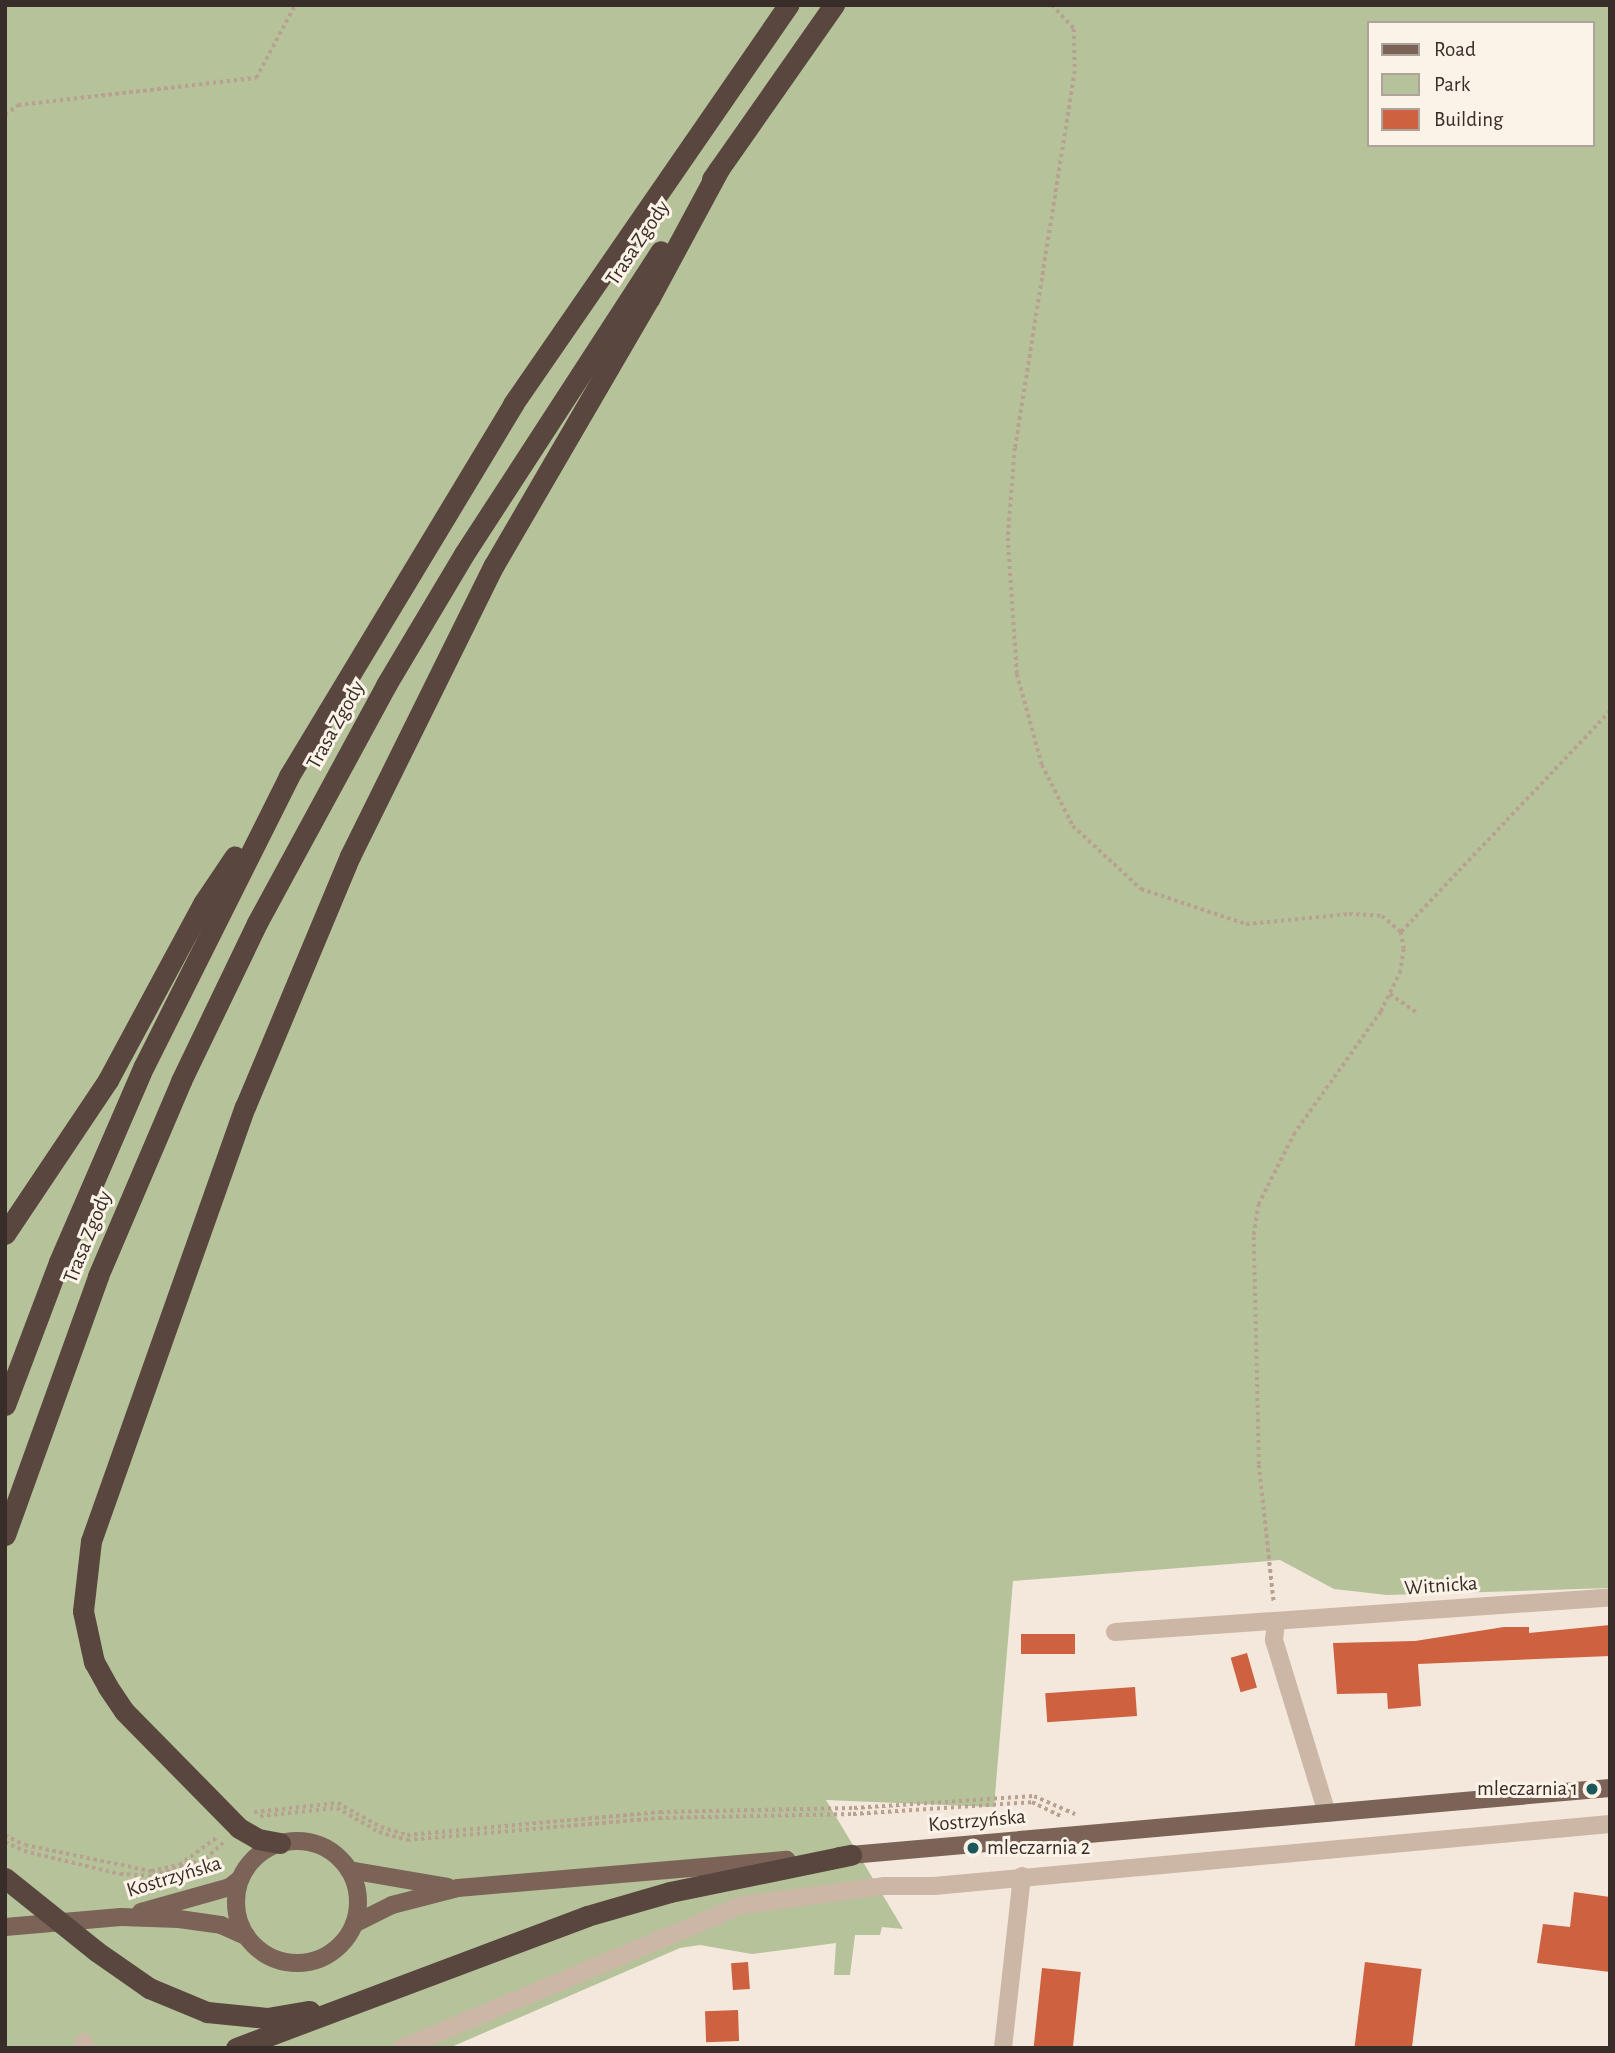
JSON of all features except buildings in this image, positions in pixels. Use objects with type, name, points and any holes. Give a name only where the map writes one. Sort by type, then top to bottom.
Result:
[{"type":"highway","name":"Trasa Zgody","points":[[5,1405],[64,1250],[144,1066],[289,776],[513,404],[788,5]]},
{"type":"highway","name":"Trasa Zgody","points":[[5,1535],[98,1276],[181,1081],[257,923],[374,708],[464,554],[719,169],[835,5]]},
{"type":"highway","points":[[280,1843],[258,1839],[237,1826],[124,1711],[94,1662],[83,1611],[91,1541],[245,1107],[350,856],[494,565],[649,299],[719,169]]},
{"type":"highway","points":[[5,1234],[107,1080],[204,902],[289,776]]},
{"type":"highway","points":[[236,2048],[587,1916],[670,1892],[851,1855]]},
{"type":"highway","points":[[5,1878],[96,1951],[176,2002],[234,2018],[267,2018],[367,2000]]},
{"type":"main road","name":"Kostrzyńska","points":[[354,1924],[392,1905],[458,1888],[1610,1788]]},
{"type":"main road","points":[[312,1842],[340,1858],[349,1870],[357,1888],[354,1924],[334,1950],[304,1963],[271,1957],[246,1936],[235,1898],[240,1879],[256,1856],[280,1843],[312,1842]]},
{"type":"main road","points":[[349,1870],[391,1881],[458,1888]]},
{"type":"main road","name":"Kostrzyńska","points":[[121,1917],[208,1894],[240,1879]]},
{"type":"main road","name":"Kostrzyńska","points":[[5,1927],[121,1917],[221,1924],[246,1936]]},
{"type":"street","name":"Witnicka","points":[[1115,1632],[1610,1597]]},
{"type":"street","points":[[1276,1620],[1274,1640],[1327,1812]]},
{"type":"street","points":[[402,2048],[742,1905],[884,1886],[933,1886],[1610,1824]]},
{"type":"street","points":[[1003,2048],[1022,1876]]},
{"type":"path","points":[[5,114],[18,105],[256,78],[295,5]]},
{"type":"path","points":[[1052,5],[1074,29],[1075,71],[1015,448],[1008,538],[1017,674],[1042,765],[1073,826],[1142,889],[1245,924],[1370,914],[1382,916],[1401,932],[1404,963],[1390,994],[1295,1133],[1259,1204],[1254,1237],[1258,1452],[1276,1620]]},
{"type":"path","points":[[1401,932],[1610,711]]},
{"type":"path","points":[[1390,994],[1419,1014]]},
{"type":"path","points":[[5,1835],[25,1845],[151,1871],[178,1865],[261,1809],[327,1802],[349,1806],[381,1827],[407,1835],[660,1812],[842,1808],[1034,1796],[1071,1814],[1084,1813]]},
{"type":"path","points":[[5,1842],[24,1851],[120,1874],[153,1876],[205,1858],[237,1826],[262,1816],[327,1808],[349,1812],[379,1832],[407,1840],[659,1818],[853,1814],[1032,1802],[1069,1820],[1083,1819]]},
{"type":"green space","points":[[5,5],[1610,5],[1610,1588],[1387,1595],[1334,1589],[1280,1560],[1013,1581],[994,1807],[826,1800],[903,1929],[882,1927],[880,1935],[855,1935],[850,1975],[834,1975],[836,1943],[752,1954],[700,1945],[680,1948],[449,2048],[5,2048]]},
{"type":"place","name":"mleczarnia 1","points":[[1592,1789]]},
{"type":"place","name":"mleczarnia 2","points":[[973,1848]]}]
